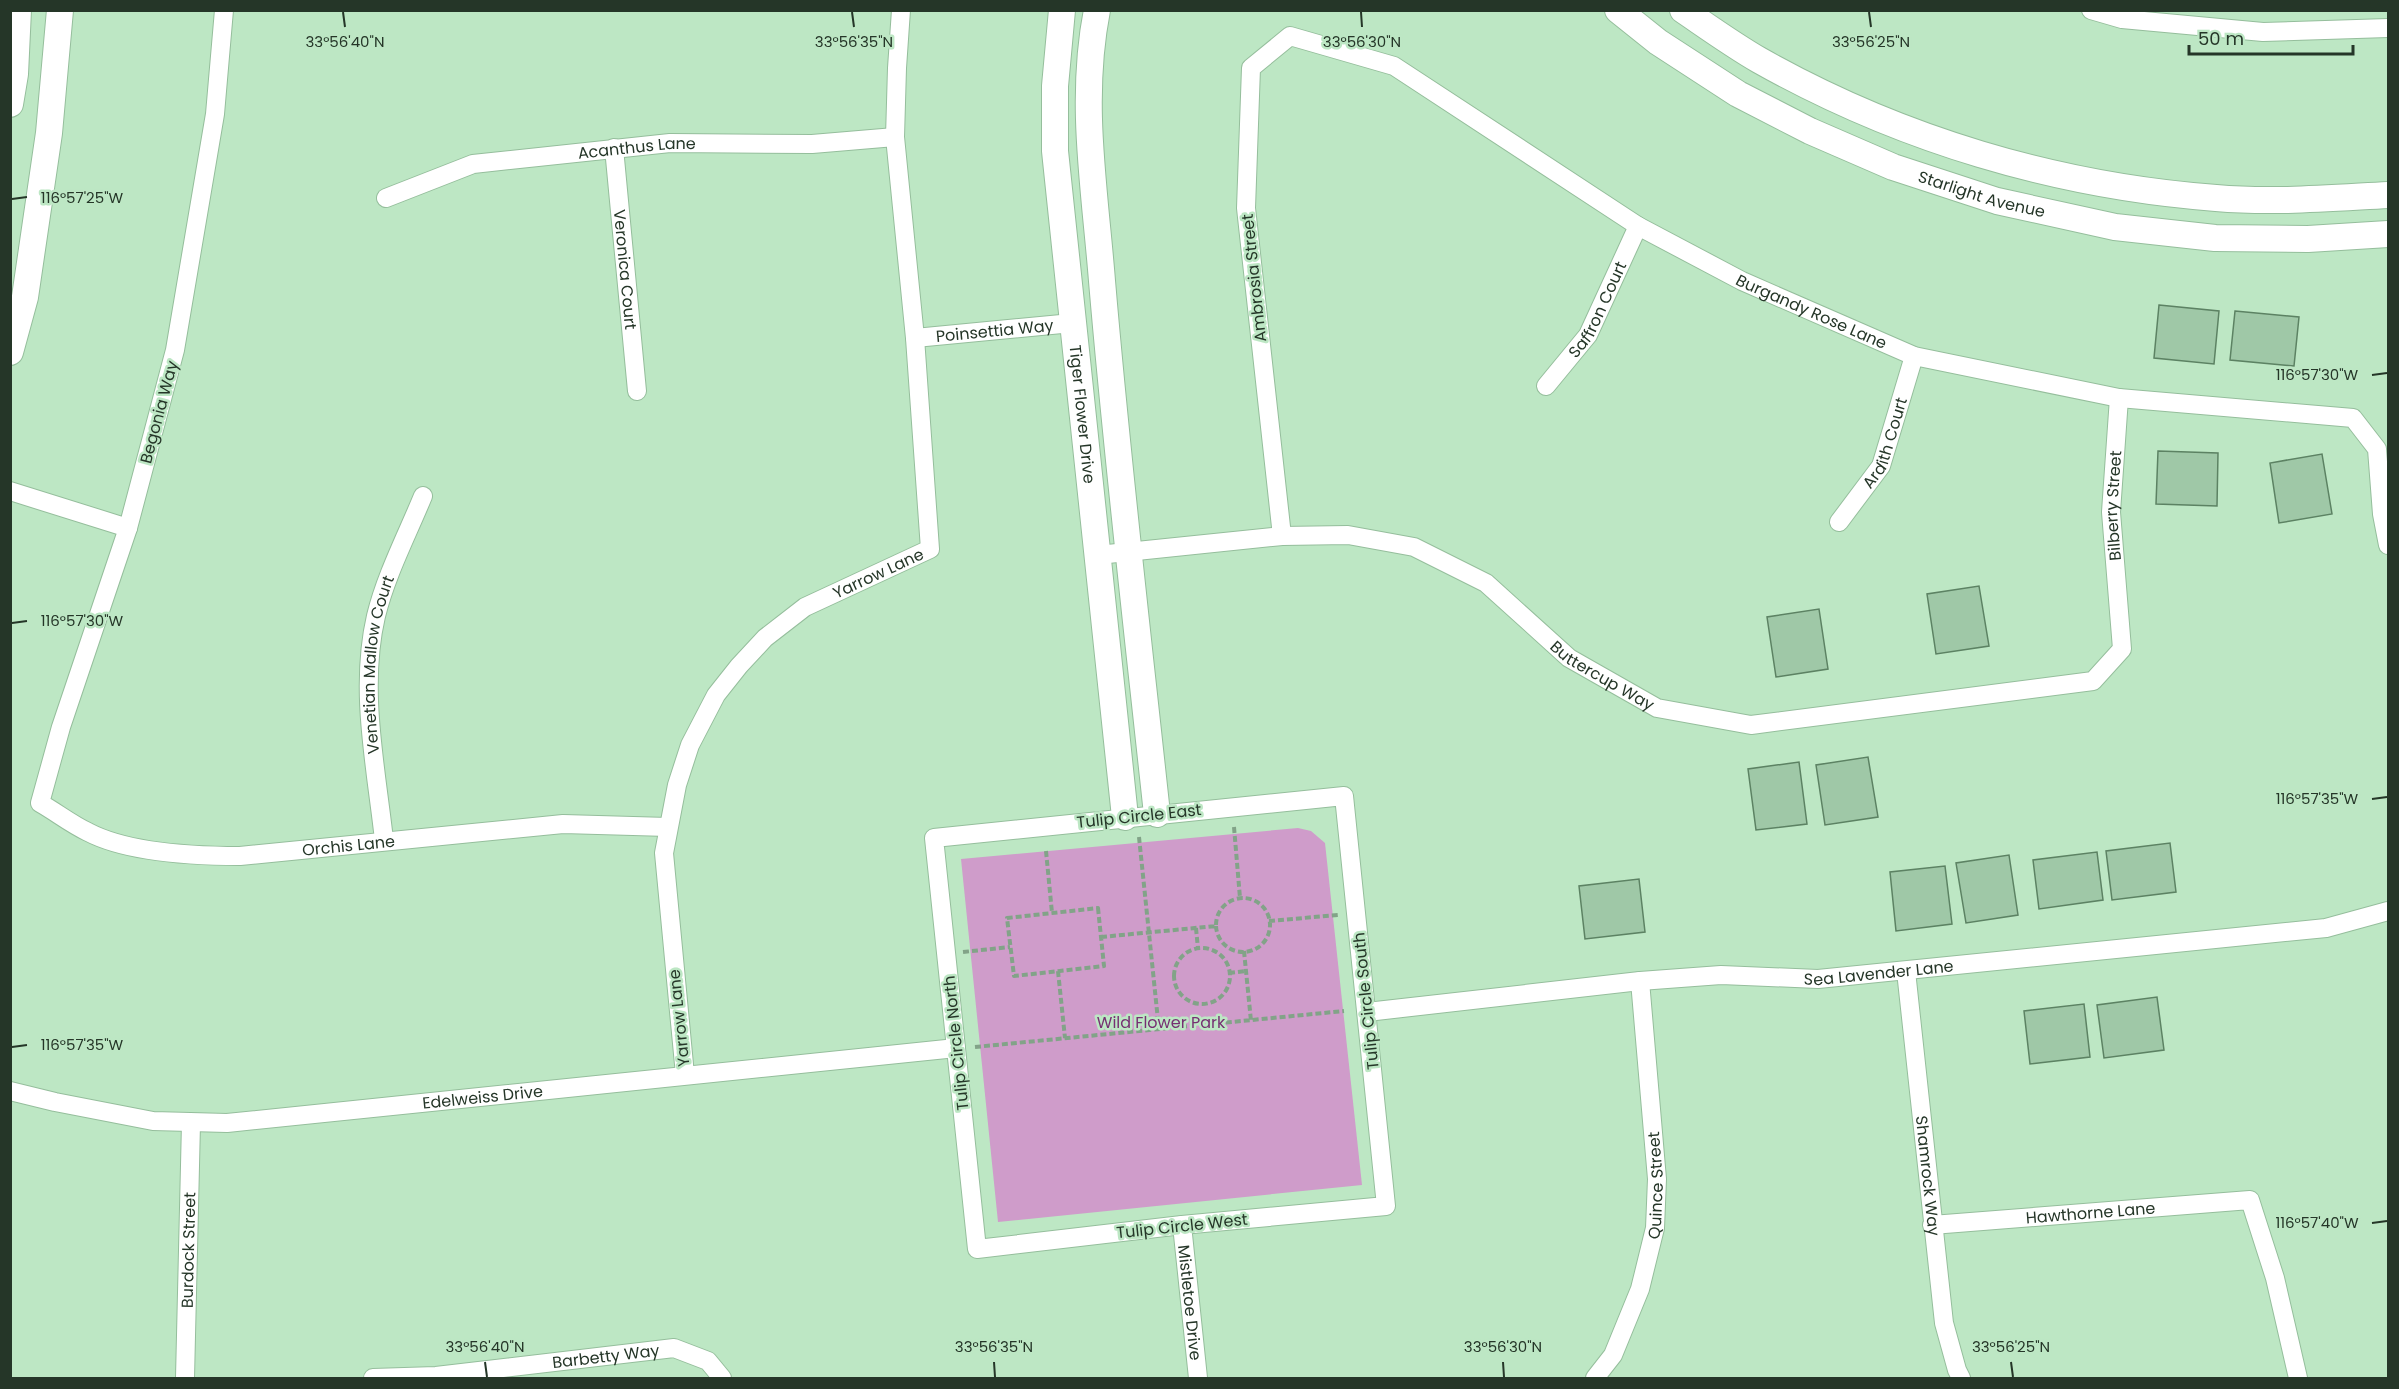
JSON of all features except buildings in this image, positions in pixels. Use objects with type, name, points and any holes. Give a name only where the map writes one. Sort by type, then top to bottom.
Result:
[{"type":"street","points":[[10,104],[15,74],[18,10]]},
{"type":"street","points":[[10,352],[25,297],[49,133],[60,10]]},
{"type":"street","name":"Begonia Way","points":[[40,802],[61,727],[128,528],[177,339],[215,114],[224,10]]},
{"type":"street","name":"Yarrow Lane","points":[[685,1075],[664,853],[677,785],[690,745],[716,695],[765,638],[805,607],[930,549],[915,339],[895,137],[901,10]]},
{"type":"street","name":"Tiger Flower Drive","points":[[1062,10],[1055,86],[1055,151],[1098,555],[1140,816]]},
{"type":"street","name":"Tiger Flower Drive","points":[[1097,10],[1088,82],[1089,136],[1129,552],[1140,816]]},
{"type":"street","points":[[1683,10],[1758,59],[1827,95],[1907,130],[2007,163],[2121,188],[2217,199],[2307,200],[2388,195]]},
{"type":"street","points":[[2091,10],[2122,19],[2263,32],[2388,28]]},
{"type":"street","name":"Starlight Avenue","points":[[1623,12],[1658,42],[1738,94],[1810,131],[1893,167],[1997,201],[2115,227],[2215,238],[2308,239],[2388,234]]},
{"type":"street","name":"Burgandy Rose Lane","points":[[1290,36],[1394,66],[1638,226],[1742,281],[1914,356],[2119,398],[2353,417],[2377,449],[2382,514],[2388,545]]},
{"type":"street","name":"Ambrosia Street","points":[[1282,536],[1246,208],[1251,68],[1290,36]]},
{"type":"street","name":"Acanthus Lane","points":[[386,198],[473,164],[670,143],[812,144],[895,137]]},
{"type":"street","name":"Veronica Court","points":[[614,148],[637,391]]},
{"type":"street","name":"Saffron Court","points":[[1546,386],[1588,335],[1638,226]]},
{"type":"street","name":"Poinsettia Way","points":[[915,339],[1072,323]]},
{"type":"street","name":"Ardith Court","points":[[1839,522],[1881,466],[1914,356]]},
{"type":"street","name":"Bilberry Street","points":[[2119,398],[2111,512],[2122,649]]},
{"type":"street","points":[[10,491],[128,528]]},
{"type":"street","name":"Venetian Mallow Court","points":[[384,840],[370,718],[369,680],[372,649],[376,616],[423,496]]},
{"type":"street","name":"Buttercup Way","points":[[1098,555],[1282,536],[1348,535],[1414,547],[1486,583],[1569,658],[1657,708],[1752,725],[2093,681],[2122,649]]},
{"type":"street","name":"Tulip Circle East","points":[[934,838],[1344,796]]},
{"type":"street","name":"Tulip Circle South","points":[[1344,796],[1386,1206]]},
{"type":"street","name":"Orchis Lane","points":[[40,802],[90,833],[123,844],[191,856],[240,856],[562,824],[668,826]]},
{"type":"street","name":"Tulip Circle North","points":[[934,838],[977,1249]]},
{"type":"street","name":"Sea Lavender Lane","points":[[1367,1012],[1640,981],[1721,975],[1818,980],[2326,928],[2388,911]]},
{"type":"street","name":"Shamrock Way","points":[[1906,970],[1944,1323],[1961,1378]]},
{"type":"street","name":"Quince Street","points":[[1595,1378],[1613,1355],[1640,1289],[1655,1228],[1658,1179],[1640,981]]},
{"type":"street","name":"Edelweiss Drive","points":[[10,1091],[153,1122],[227,1123],[956,1048]]},
{"type":"street","name":"Burdock Street","points":[[185,1378],[191,1123]]},
{"type":"street","name":"Hawthorne Lane","points":[[1932,1225],[2250,1200],[2275,1278],[2298,1378]]},
{"type":"street","name":"Tulip Circle West","points":[[977,1249],[1386,1206]]},
{"type":"street","name":"Mistletoe Drive","points":[[1182,1226],[1198,1378]]},
{"type":"street","name":"Barbetty Way","points":[[373,1378],[436,1377],[674,1348],[708,1361],[722,1378]]},
{"type":"path","points":[[1232,808],[1240,898]]},
{"type":"path","points":[[1140,816],[1159,1030]]},
{"type":"path","points":[[1046,851],[1052,913]]},
{"type":"path","points":[[1240,898],[1257,902],[1264,908],[1269,921],[1268,933],[1264,941],[1244,951],[1226,946],[1220,939],[1216,926],[1219,913],[1224,906],[1231,900],[1240,898]]},
{"type":"path","points":[[1098,908],[1104,966],[1014,976],[1007,918],[1052,913],[1098,908]]},
{"type":"path","points":[[1269,921],[1356,914]]},
{"type":"path","points":[[1101,937],[1216,926]]},
{"type":"path","points":[[1196,928],[1198,948]]},
{"type":"path","points":[[946,953],[1010,947]]},
{"type":"path","points":[[1198,948],[1213,950],[1221,955],[1229,973],[1227,989],[1214,1002],[1205,1004],[1187,1000],[1175,986],[1175,967],[1186,953],[1198,948]]},
{"type":"path","points":[[1244,951],[1251,1021]]},
{"type":"path","points":[[1058,971],[1065,1038]]},
{"type":"path","points":[[1229,973],[1246,971]]},
{"type":"path","points":[[956,1048],[1344,1011]]},
{"type":"green space","name":"Wild Flower Park","points":[[1298,828],[1311,831],[1325,843],[1362,1185],[998,1222],[961,859]]}]
